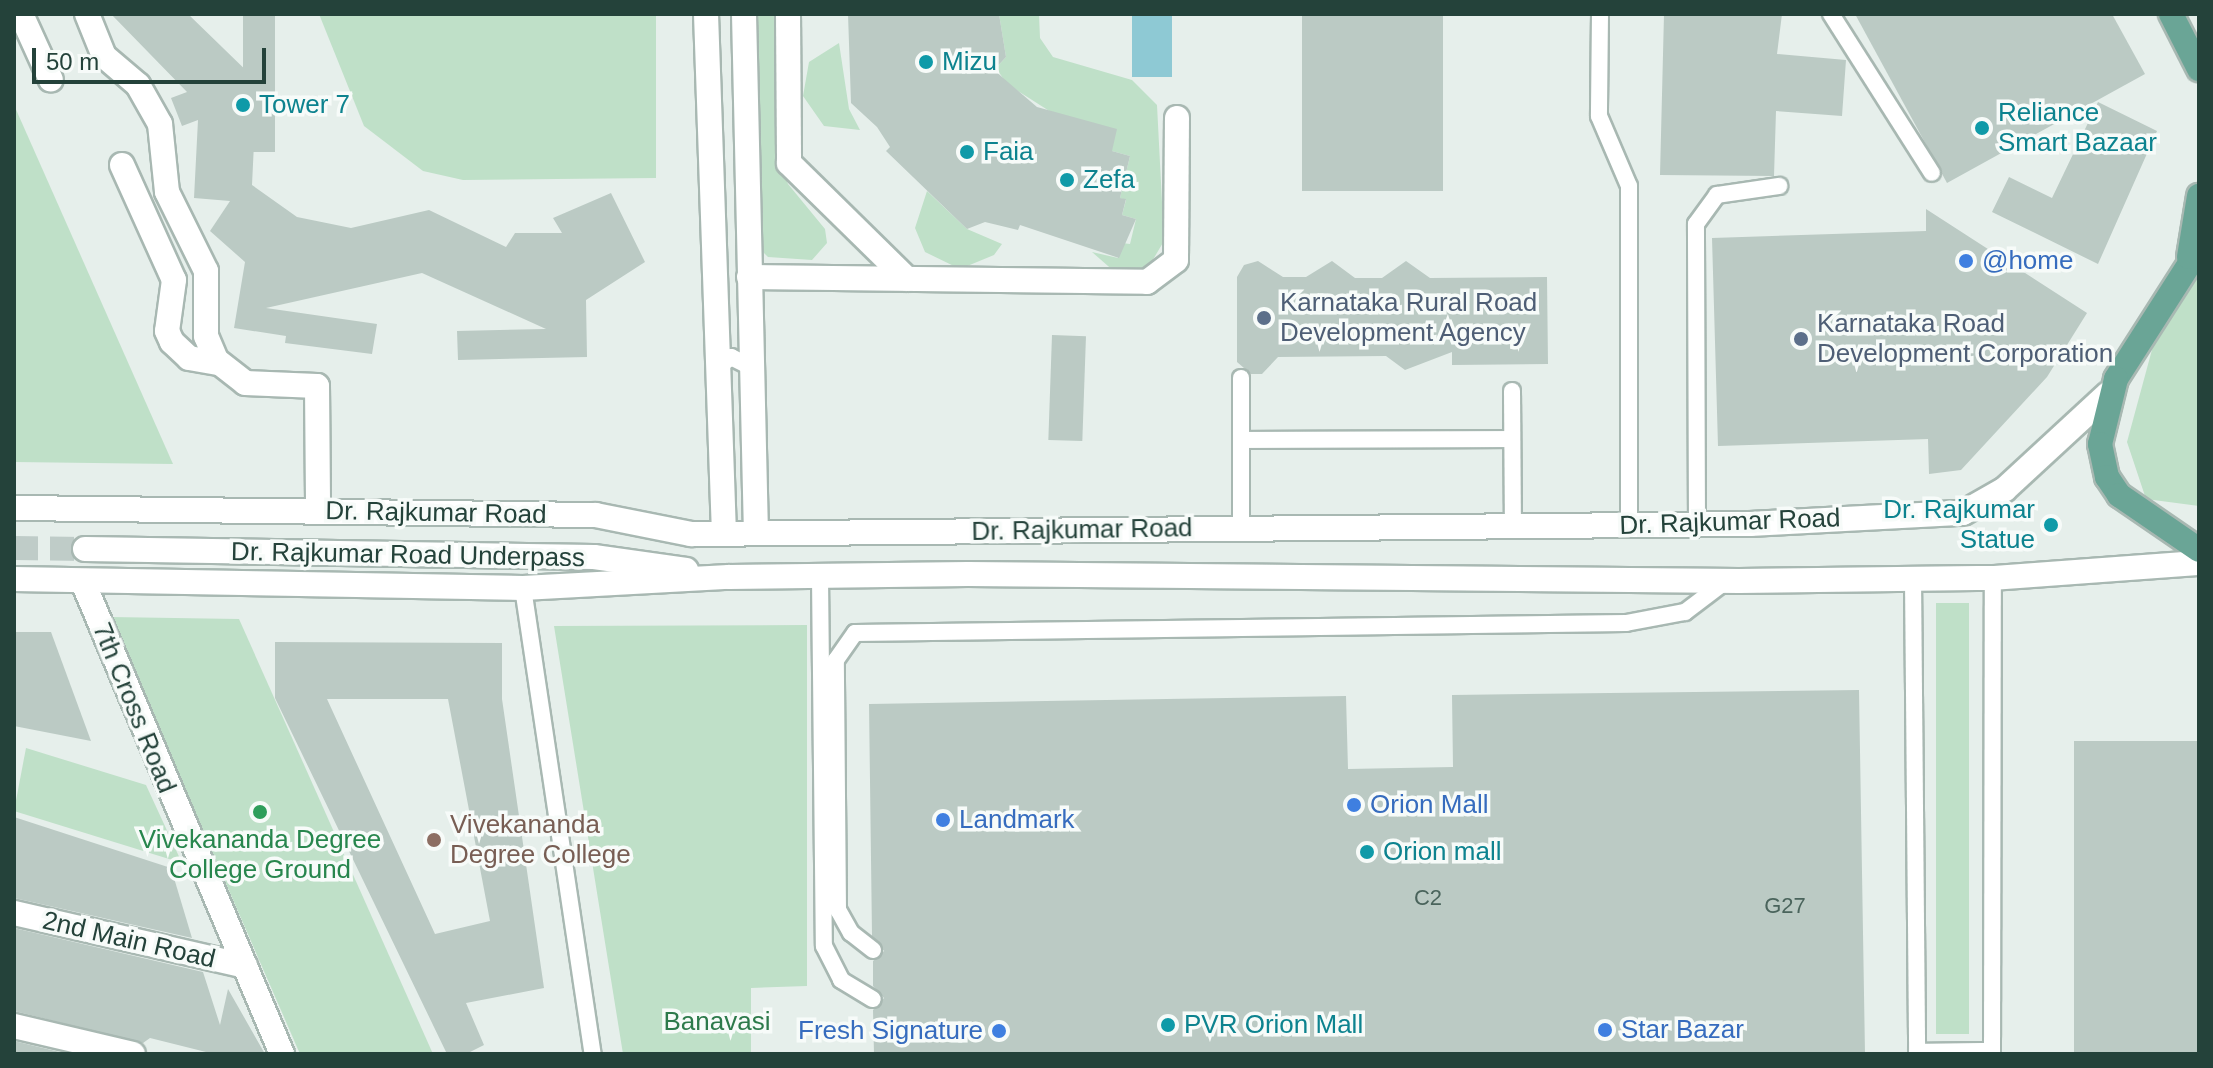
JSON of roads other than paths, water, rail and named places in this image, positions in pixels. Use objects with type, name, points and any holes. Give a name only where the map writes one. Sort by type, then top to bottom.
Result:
[{"type":"main road","points":[[21,14],[51,80]]},
{"type":"main road","points":[[87,14],[104,56],[138,85],[160,124],[167,192],[202,256],[206,336],[218,363]]},
{"type":"main road","points":[[706,14],[724,534]]},
{"type":"main road","points":[[744,14],[756,533]]},
{"type":"main road","points":[[788,14],[789,163],[907,279]]},
{"type":"main road","points":[[2171,14],[2199,69]]},
{"type":"main road","points":[[749,277],[1131,285],[1161,274],[1176,260],[1177,118]]},
{"type":"main road","points":[[122,165],[174,280],[167,331],[189,358],[218,363],[257,386],[317,386],[318,512]]},
{"type":"main road","points":[[2199,196],[2194,253],[2108,394],[2100,444],[2107,477],[2119,495],[2199,550]]},
{"type":"main road","name":"Dr. Rajkumar Road","points":[[14,508],[596,515],[724,534],[1697,525],[1963,513],[2005,489],[2108,394]]},
{"type":"main road","name":"Dr. Rajkumar Road Underpass","points":[[85,549],[594,557],[729,577]]},
{"type":"main road","name":"Dr. Rajkumar Road","points":[[729,577],[1726,581],[1993,578],[2199,563]]},
{"type":"main road","points":[[14,579],[523,588],[729,577]]},
{"type":"main road","name":"7th Cross Road","points":[[83,582],[282,1054]]},
{"type":"main road","name":"2nd Main Road","points":[[14,913],[245,966]]},
{"type":"main road","points":[[14,1026],[133,1054]]},
{"type":"lane","points":[[1600,14],[1599,116],[1629,186],[1629,525]]},
{"type":"lane","points":[[1831,14],[1932,173]]},
{"type":"lane","points":[[1697,525],[1696,224],[1717,195],[1779,186]]},
{"type":"lane","points":[[717,368],[731,357],[751,367]]},
{"type":"lane","points":[[1241,378],[1241,529]]},
{"type":"lane","points":[[1512,391],[1513,527]]},
{"type":"lane","points":[[1241,440],[1512,439]]},
{"type":"lane","points":[[820,577],[824,946],[841,980],[873,999]]},
{"type":"lane","points":[[1913,578],[1917,1053],[1992,1053],[1993,578]]},
{"type":"lane","points":[[873,950],[851,933],[838,910],[836,660],[855,633],[1626,623],[1685,612],[1726,581]]},
{"type":"lane","points":[[523,588],[593,1054]]},
{"type":"water","points":[[1132,14],[1172,14],[1172,77],[1132,77]]},
{"type":"tunnel","points":[[14,548],[85,549]]},
{"type":"place","name":"Mizu","points":[[926,62]]},
{"type":"place","name":"Tower 7","points":[[243,105]]},
{"type":"place","name":"Reliance Smart Bazaar","points":[[1982,128]]},
{"type":"place","name":"Faia","points":[[967,152]]},
{"type":"place","name":"Zefa","points":[[1067,180]]},
{"type":"place","name":"@home","points":[[1966,261]]},
{"type":"place","name":"Karnataka Rural Road Development Agency","points":[[1264,318]]},
{"type":"place","name":"Karnataka Road Development Corporation","points":[[1801,339]]},
{"type":"place","name":"Dr. Rajkumar Statue","points":[[2051,525]]},
{"type":"place","name":"Orion Mall","points":[[1354,805]]},
{"type":"place","name":"Vivekananda Degree College Ground","points":[[260,812]]},
{"type":"place","name":"Landmark","points":[[943,820]]},
{"type":"place","name":"Vivekananda Degree College","points":[[434,840]]},
{"type":"place","name":"Orion mall","points":[[1367,852]]},
{"type":"place","name":"PVR Orion Mall","points":[[1168,1025]]},
{"type":"place","name":"Star Bazar","points":[[1605,1030]]},
{"type":"place","name":"Fresh Signature","points":[[999,1031]]},
{"type":"park label","name":"Banavasi","points":[[717,1022]]}]
